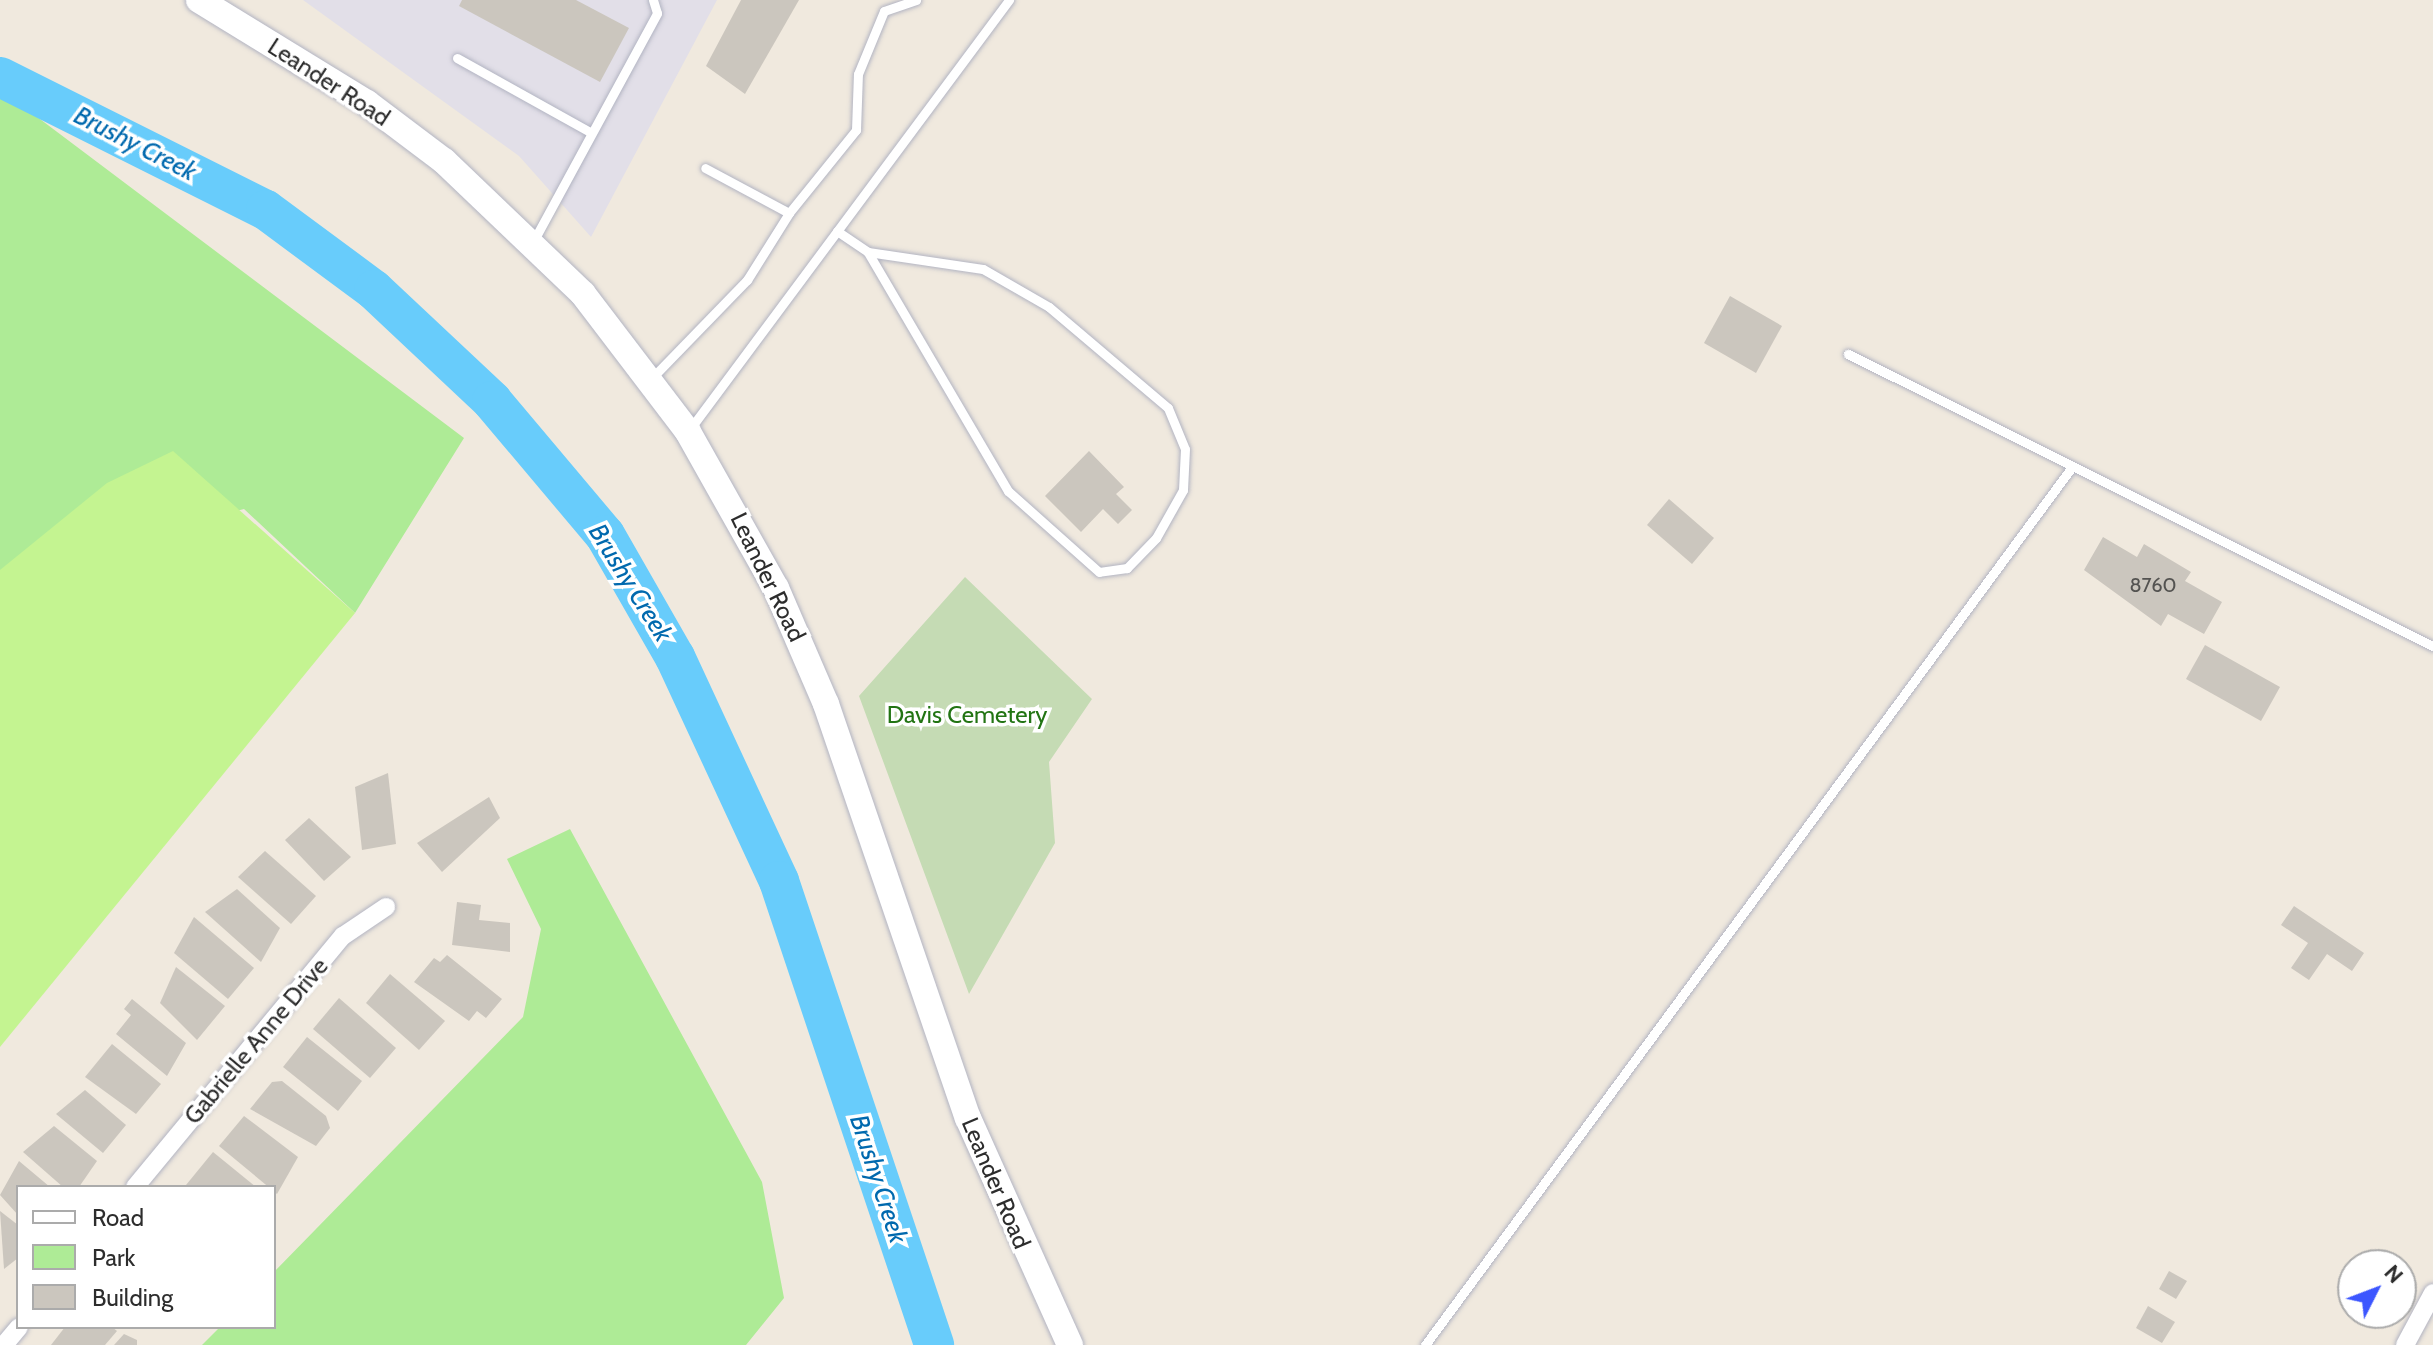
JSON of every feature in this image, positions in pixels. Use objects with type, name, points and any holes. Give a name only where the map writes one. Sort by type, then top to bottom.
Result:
[{"type":"main road","name":"Leander Road","points":[[199,0],[367,103],[533,242],[651,379],[688,432],[776,588],[826,704],[968,1118],[1070,1345]]},
{"type":"street","name":"Gabrielle Anne Drive","points":[[137,1185],[343,936],[386,907]]},
{"type":"street","points":[[2405,1345],[2433,1293]]},
{"type":"street","points":[[4,1345],[17,1329]]},
{"type":"lane","points":[[533,242],[657,13],[653,0]]},
{"type":"lane","points":[[651,379],[747,280],[789,213],[856,130],[858,74],[884,11],[916,0]]},
{"type":"lane","points":[[688,432],[1009,0]]},
{"type":"lane","points":[[457,58],[592,133]]},
{"type":"lane","points":[[705,168],[789,213]]},
{"type":"lane","points":[[837,231],[868,252],[1008,491],[1099,572],[1127,568],[1156,538],[1183,490],[1185,449],[1168,408],[1049,307],[983,269],[868,252]]},
{"type":"lane","points":[[1848,354],[2071,468],[2433,646]]},
{"type":"lane","points":[[1425,1345],[2071,468]]},
{"type":"shaded area","points":[[303,0],[717,0],[591,237],[519,156]]},
{"type":"green space","points":[[0,89],[464,438],[355,613],[244,509],[0,572]]},
{"type":"green space","points":[[173,451],[355,613],[0,1047],[0,570],[107,483]]},
{"type":"green space","name":"Davis Cemetery","points":[[965,577],[1092,699],[1049,762],[1055,843],[969,994],[859,696]]},
{"type":"green space","points":[[570,829],[762,1182],[784,1298],[746,1345],[202,1345],[218,1329],[276,1329],[276,1270],[523,1017],[541,929],[507,859]]},
{"type":"building","points":[[462,0],[576,0],[629,28],[600,82],[459,6]]},
{"type":"building","points":[[741,0],[799,0],[745,94],[706,66]]},
{"type":"building","points":[[1730,296],[1782,326],[1756,373],[1704,343]]},
{"type":"building","points":[[1089,451],[1124,487],[1116,494],[1132,510],[1118,524],[1103,509],[1081,532],[1045,496]]},
{"type":"building","points":[[1669,499],[1714,538],[1692,564],[1647,525]]},
{"type":"building","points":[[2103,537],[2137,557],[2144,544],[2191,572],[2185,581],[2222,602],[2204,634],[2168,614],[2161,626],[2084,570]]},
{"type":"building","points":[[2205,645],[2280,687],[2261,721],[2186,679]]},
{"type":"building","points":[[388,773],[396,844],[362,850],[355,787]]},
{"type":"building","points":[[489,797],[500,818],[442,872],[417,843]]},
{"type":"building","points":[[309,818],[351,857],[324,881],[285,840]]},
{"type":"building","points":[[265,851],[316,896],[291,924],[238,877]]},
{"type":"building","points":[[237,889],[280,928],[261,962],[205,912]]},
{"type":"building","points":[[457,902],[481,905],[479,920],[510,923],[510,952],[452,945]]},
{"type":"building","points":[[2294,906],[2364,953],[2352,971],[2327,954],[2309,980],[2291,968],[2308,943],[2281,925]]},
{"type":"building","points":[[194,917],[254,968],[228,999],[174,953]]},
{"type":"building","points":[[447,955],[502,999],[486,1018],[477,1011],[469,1021],[414,982],[434,958],[440,962]]},
{"type":"building","points":[[176,967],[225,1006],[197,1040],[160,1003]]},
{"type":"building","points":[[390,974],[445,1021],[419,1050],[366,1003]]},
{"type":"building","points":[[339,998],[396,1048],[370,1078],[313,1029]]},
{"type":"building","points":[[132,999],[186,1043],[167,1076],[116,1034],[131,1015],[124,1009]]},
{"type":"building","points":[[307,1037],[362,1081],[338,1111],[283,1067]]},
{"type":"building","points":[[112,1044],[161,1084],[136,1114],[85,1077]]},
{"type":"building","points":[[282,1081],[326,1116],[330,1128],[316,1146],[250,1109],[272,1082]]},
{"type":"building","points":[[85,1090],[126,1125],[103,1153],[56,1114]]},
{"type":"building","points":[[244,1116],[298,1157],[277,1194],[276,1185],[266,1185],[219,1146]]},
{"type":"building","points":[[54,1126],[97,1161],[80,1185],[61,1185],[23,1152]]},
{"type":"building","points":[[213,1152],[254,1185],[186,1185]]},
{"type":"building","points":[[19,1161],[48,1185],[16,1185],[16,1213],[0,1195]]},
{"type":"building","points":[[0,1211],[16,1223],[16,1260],[4,1269]]},
{"type":"building","points":[[2169,1271],[2187,1281],[2176,1299],[2159,1289]]},
{"type":"building","points":[[2148,1306],[2175,1322],[2162,1343],[2136,1328]]},
{"type":"building","points":[[63,1329],[117,1331],[105,1345],[51,1345]]},
{"type":"building","points":[[124,1334],[137,1340],[137,1345],[114,1345]]},
{"type":"waterway","name":"Brushy Creek","points":[[0,77],[266,210],[374,290],[492,401],[605,535],[675,657],[779,881],[934,1345]]}]
